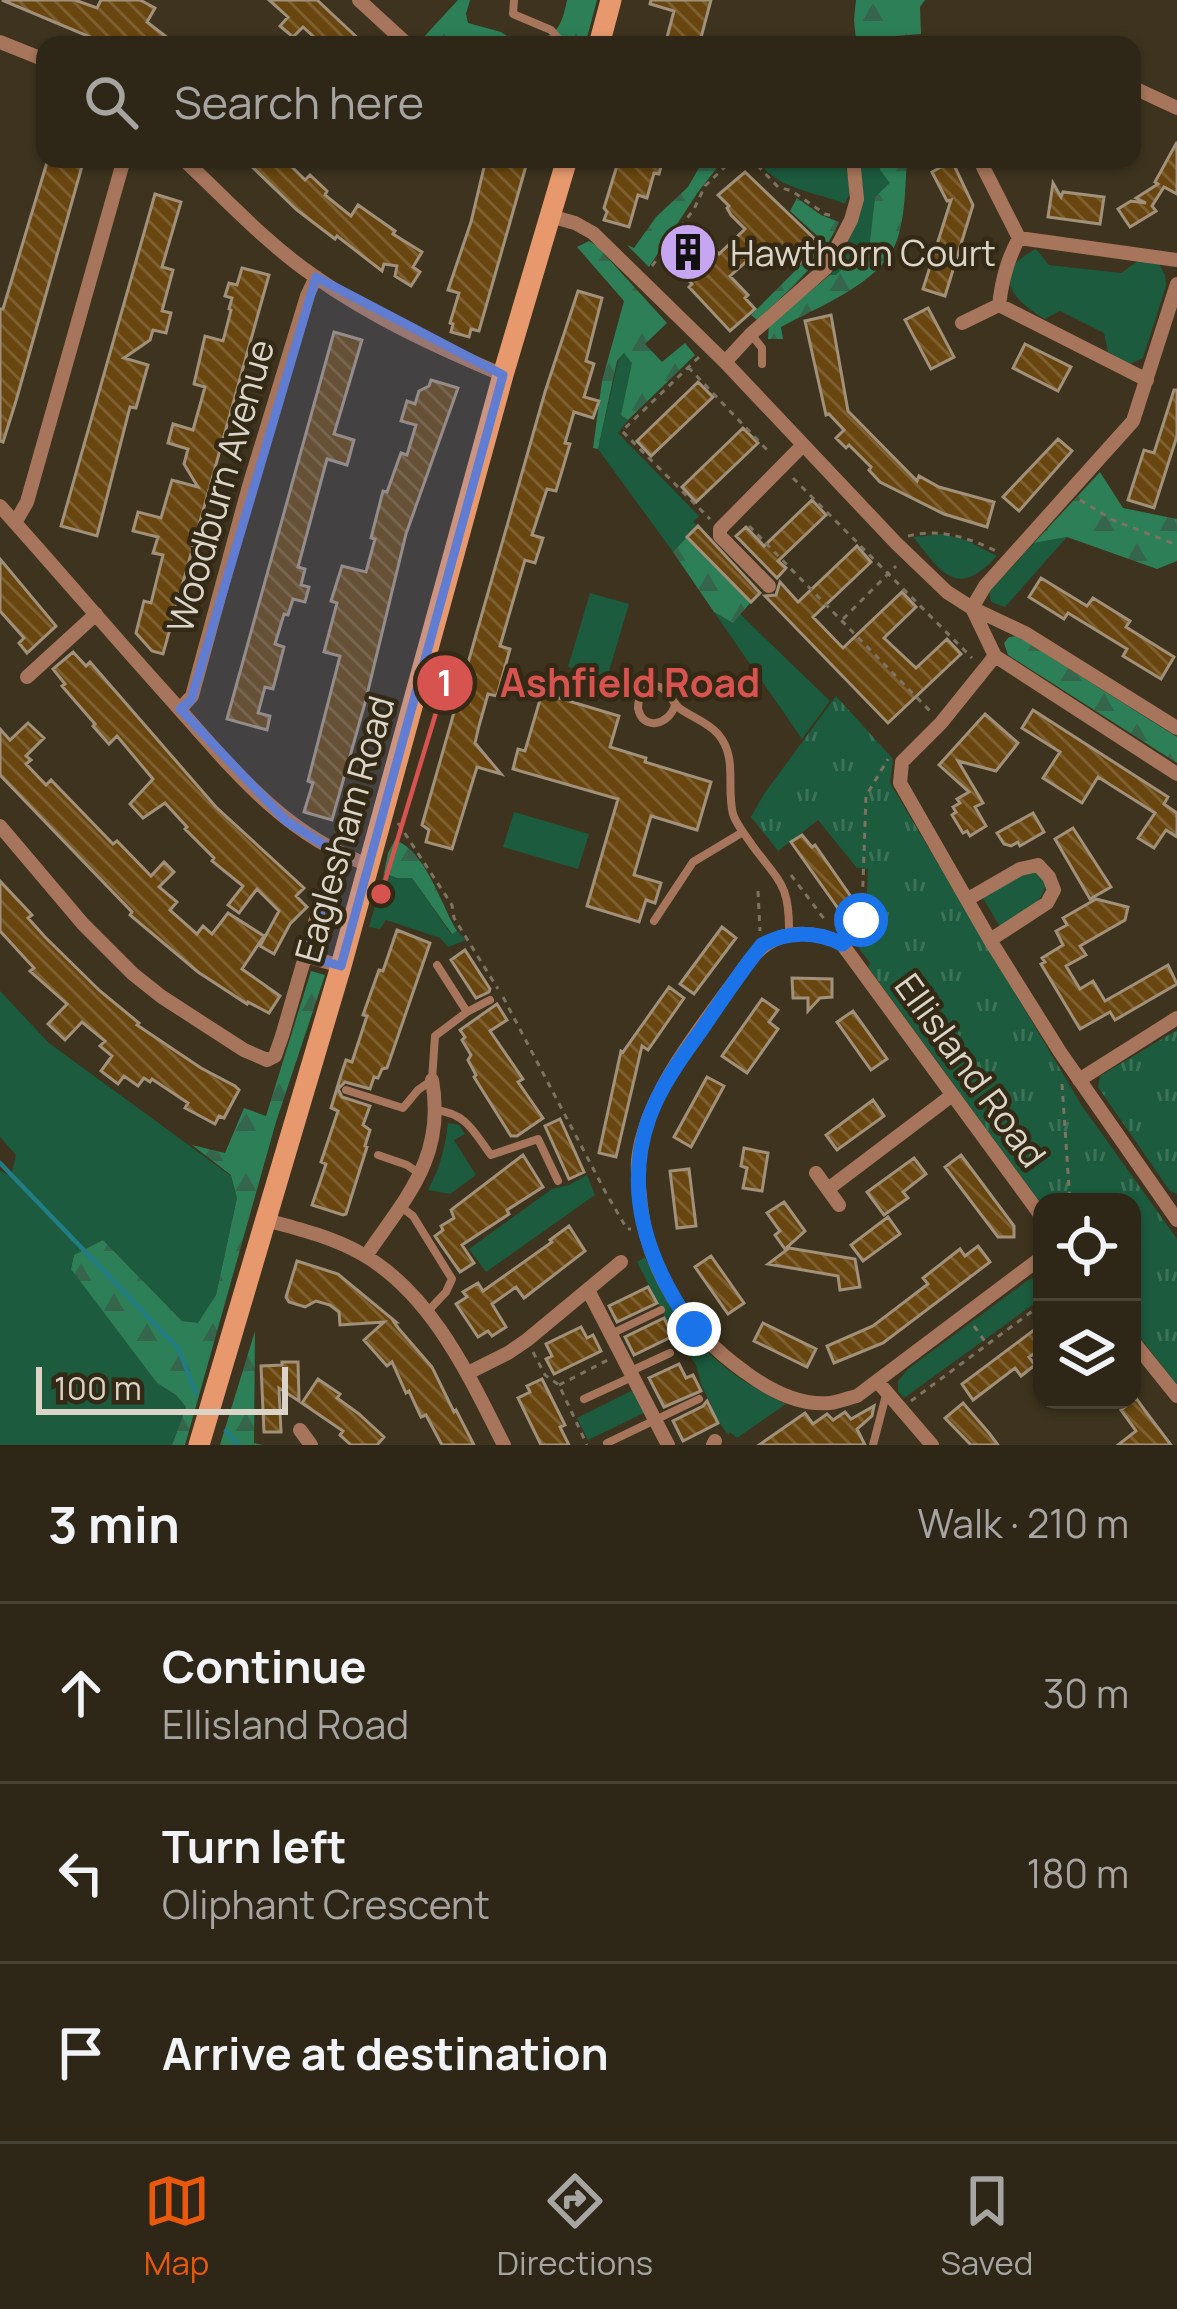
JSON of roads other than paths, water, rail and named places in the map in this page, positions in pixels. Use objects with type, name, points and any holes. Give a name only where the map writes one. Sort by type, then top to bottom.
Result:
[{"type":"main road","points":[[601,36],[611,0]]},
{"type":"main road","name":"Eaglesham Road","points":[[199,1445],[341,966],[564,168]]},
{"type":"street","points":[[359,0],[398,36]]},
{"type":"street","points":[[0,42],[36,56]]},
{"type":"street","points":[[1141,91],[1177,108]]},
{"type":"street","points":[[16,523],[27,502],[121,168]]},
{"type":"street","points":[[192,168],[316,278],[400,329],[503,374]]},
{"type":"street","points":[[725,362],[826,268],[857,200],[855,168]]},
{"type":"street","points":[[983,168],[1019,238]]},
{"type":"street","points":[[550,216],[592,233],[725,362],[946,592],[1025,633],[1177,728]]},
{"type":"street","points":[[1019,238],[1177,260]]},
{"type":"street","points":[[999,305],[1008,259],[1019,238]]},
{"type":"street","name":"Woodburn Avenue","points":[[180,709],[192,696],[249,486],[316,278]]},
{"type":"street","points":[[972,608],[985,586],[1133,421],[1177,284]]},
{"type":"street","points":[[962,323],[999,305]]},
{"type":"street","points":[[999,305],[1147,380]]},
{"type":"street","points":[[769,586],[720,536],[720,529],[803,445]]},
{"type":"street","points":[[0,506],[286,821],[340,855],[369,866]]},
{"type":"street","points":[[972,608],[994,656],[1177,774]]},
{"type":"street","points":[[27,677],[96,614]]},
{"type":"street","points":[[994,656],[941,723],[902,762],[900,784],[1060,1052],[1177,1220]]},
{"type":"street","points":[[0,826],[133,974],[265,1060],[275,1056],[340,855]]},
{"type":"street","points":[[968,899],[1020,869],[1038,866],[1049,877],[1054,890],[1047,903],[990,940]]},
{"type":"street","points":[[789,935],[767,942],[749,961],[669,1076],[649,1118],[638,1161],[644,1232],[663,1282],[694,1329],[767,1388],[798,1400],[828,1403],[882,1387],[965,1314],[1033,1264]]},
{"type":"street","name":"Ellisland Road","points":[[789,935],[836,941],[1033,1205]]},
{"type":"street","points":[[305,956],[341,966]]},
{"type":"street","points":[[1079,1080],[1177,1018]]},
{"type":"street","points":[[365,1256],[422,1175],[436,1110],[432,1080]]},
{"type":"street","points":[[828,1189],[951,1096]]},
{"type":"street","points":[[816,1173],[839,1205]]},
{"type":"street","points":[[266,1220],[317,1234],[391,1274],[468,1372],[504,1445]]},
{"type":"street","points":[[468,1372],[527,1340],[621,1262]]},
{"type":"street","points":[[588,1290],[668,1445]]},
{"type":"street","points":[[1141,1351],[1177,1396]]},
{"type":"street","points":[[882,1387],[932,1445]]},
{"type":"street","points":[[300,1430],[311,1445]]},
{"type":"lane","points":[[514,0],[513,14],[556,36]]},
{"type":"lane","points":[[751,334],[762,348],[762,364]]},
{"type":"lane","points":[[675,705],[672,716],[654,724],[638,710],[644,692],[664,688],[675,705],[718,734],[730,758],[733,814],[784,886],[790,902],[789,935]]},
{"type":"lane","points":[[654,921],[693,862],[743,832]]},
{"type":"lane","points":[[437,965],[467,1012]]},
{"type":"lane","points":[[346,1090],[403,1108],[432,1080],[435,1036],[490,1000]]},
{"type":"lane","points":[[436,1110],[464,1118],[491,1154],[538,1139],[558,1181]]},
{"type":"lane","points":[[378,1155],[422,1175]]},
{"type":"lane","points":[[400,1206],[412,1216],[452,1279],[426,1313]]},
{"type":"lane","points":[[610,1334],[661,1310]]},
{"type":"lane","points":[[584,1399],[670,1353]]},
{"type":"lane","points":[[874,1445],[882,1387]]},
{"type":"lane","points":[[608,1442],[699,1399]]},
{"type":"waterway","points":[[0,1163],[178,1348],[196,1393]]},
{"type":"waterway","points":[[226,1431],[239,1445]]},
{"type":"place","name":"Hawthorn Court","points":[[688,252]]},
{"type":"place","name":"Ashfield Road","points":[[381,894]]}]
